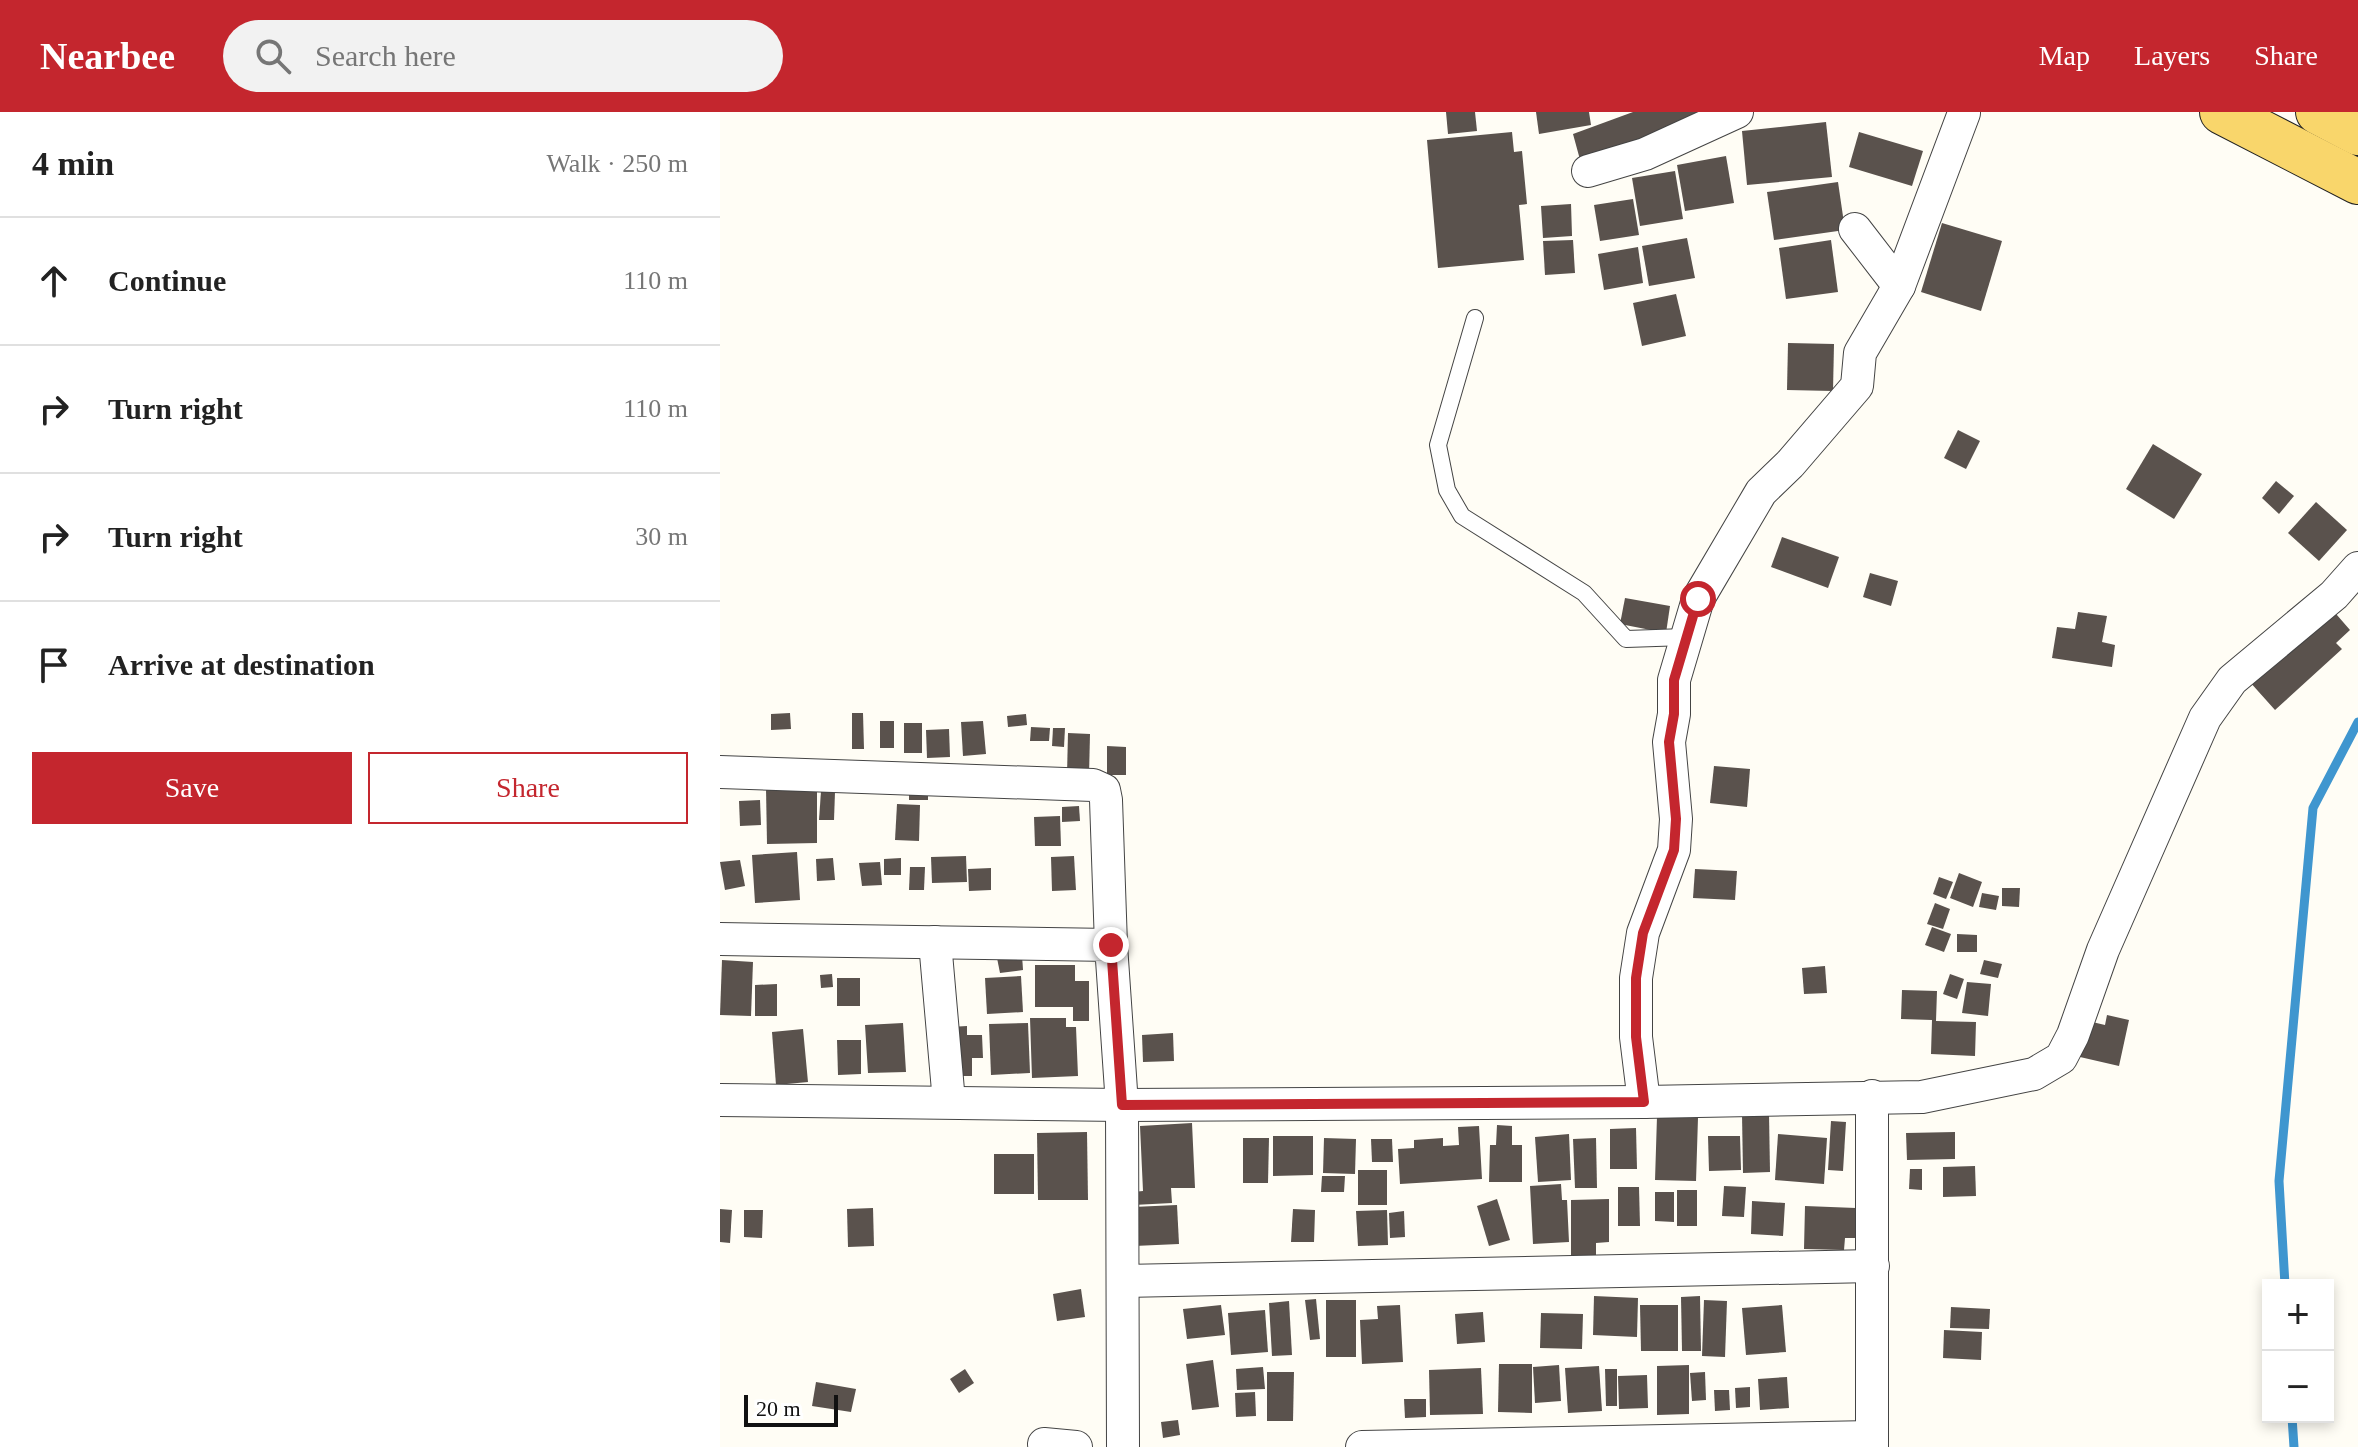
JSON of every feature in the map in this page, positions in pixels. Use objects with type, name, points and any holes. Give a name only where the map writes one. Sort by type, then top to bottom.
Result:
[{"type":"main road","points":[[2222,112],[2358,182]]},
{"type":"main road","points":[[2318,112],[2358,133]]},
{"type":"street","points":[[1588,171],[1645,154],[1737,112]]},
{"type":"street","points":[[1644,1102],[1636,1037],[1636,978],[1643,933],[1674,850],[1676,819],[1669,742],[1674,714],[1674,680],[1698,599],[1761,492],[1790,464],[1857,386],[1860,353],[1899,286],[1964,113]]},
{"type":"street","points":[[1855,229],[1899,286]]},
{"type":"street","points":[[720,1100],[1122,1105],[1922,1097],[2034,1074],[2061,1058],[2073,1035],[2103,950],[2205,718],[2232,680],[2334,595],[2358,568]]},
{"type":"street","points":[[720,772],[1093,785],[1104,790],[1122,1105],[1123,1447]]},
{"type":"street","points":[[720,939],[1111,945]]},
{"type":"street","points":[[935,942],[949,1102]]},
{"type":"street","points":[[1362,1447],[1872,1442],[1872,1096]]},
{"type":"street","points":[[1123,1281],[1873,1266]]},
{"type":"street","points":[[1044,1444],[1076,1447]]},
{"type":"lane","points":[[1475,318],[1438,445],[1447,490],[1462,516],[1584,593],[1626,639],[1686,637]]},
{"type":"building","points":[[1446,112],[1475,112],[1477,131],[1448,134]]},
{"type":"building","points":[[1536,112],[1589,112],[1591,125],[1539,134]]},
{"type":"building","points":[[1633,112],[1724,112],[1582,167],[1573,134]]},
{"type":"building","points":[[1826,122],[1832,177],[1747,185],[1742,131]]},
{"type":"building","points":[[1512,132],[1514,152],[1522,151],[1527,204],[1519,205],[1524,260],[1438,268],[1427,140]]},
{"type":"building","points":[[1859,132],[1923,151],[1912,186],[1849,167]]},
{"type":"building","points":[[1726,156],[1734,203],[1685,211],[1677,165]]},
{"type":"building","points":[[1675,171],[1683,219],[1640,226],[1632,178]]},
{"type":"building","points":[[1838,182],[1845,230],[1774,240],[1767,192]]},
{"type":"building","points":[[1633,199],[1639,235],[1600,241],[1594,205]]},
{"type":"building","points":[[1571,204],[1572,236],[1543,238],[1541,206]]},
{"type":"building","points":[[1942,223],[2002,241],[1981,311],[1921,292]]},
{"type":"building","points":[[1687,238],[1695,278],[1649,286],[1642,246]]},
{"type":"building","points":[[1573,240],[1575,273],[1545,275],[1543,241]]},
{"type":"building","points":[[1831,240],[1838,292],[1786,299],[1779,248]]},
{"type":"building","points":[[1638,247],[1643,283],[1604,290],[1598,254]]},
{"type":"building","points":[[1676,294],[1686,336],[1642,346],[1633,303]]},
{"type":"building","points":[[1788,343],[1834,344],[1833,391],[1787,390]]},
{"type":"building","points":[[1958,430],[1980,441],[1966,469],[1944,458]]},
{"type":"building","points":[[2153,444],[2202,474],[2174,519],[2126,489]]},
{"type":"building","points":[[2276,481],[2294,496],[2279,514],[2262,498]]},
{"type":"building","points":[[2316,502],[2347,530],[2319,561],[2288,533]]},
{"type":"building","points":[[1782,537],[1839,557],[1828,588],[1771,567]]},
{"type":"building","points":[[1870,573],[1898,581],[1891,606],[1863,597]]},
{"type":"building","points":[[1625,598],[1670,606],[1666,633],[1620,624]]},
{"type":"building","points":[[2330,607],[2350,630],[2336,643],[2342,649],[2275,710],[2249,681]]},
{"type":"building","points":[[2078,612],[2107,616],[2102,642],[2115,645],[2112,667],[2052,658],[2057,627],[2075,629]]},
{"type":"building","points":[[790,713],[791,729],[771,730],[771,714]]},
{"type":"building","points":[[852,713],[863,713],[864,749],[852,749]]},
{"type":"building","points":[[1026,714],[1027,725],[1008,727],[1007,716]]},
{"type":"building","points":[[880,721],[894,721],[894,748],[880,748]]},
{"type":"building","points":[[983,721],[986,754],[963,756],[961,722]]},
{"type":"building","points":[[904,723],[922,723],[922,753],[904,753]]},
{"type":"building","points":[[1031,727],[1050,728],[1049,741],[1030,741]]},
{"type":"building","points":[[1053,728],[1065,728],[1064,747],[1052,746]]},
{"type":"building","points":[[949,729],[950,757],[927,758],[926,730]]},
{"type":"building","points":[[1068,733],[1090,734],[1089,776],[1067,775]]},
{"type":"building","points":[[1107,746],[1126,747],[1126,775],[1107,775]]},
{"type":"building","points":[[1714,766],[1750,769],[1747,807],[1710,803]]},
{"type":"building","points":[[909,787],[928,788],[928,800],[909,800]]},
{"type":"building","points":[[766,788],[817,788],[817,843],[767,844]]},
{"type":"building","points":[[821,791],[835,792],[834,820],[819,820]]},
{"type":"building","points":[[760,800],[761,825],[740,826],[739,801]]},
{"type":"building","points":[[897,804],[920,805],[919,841],[895,840]]},
{"type":"building","points":[[1079,806],[1080,821],[1062,822],[1062,807]]},
{"type":"building","points":[[1060,816],[1061,846],[1035,846],[1034,817]]},
{"type":"building","points":[[797,852],[800,900],[755,903],[752,855]]},
{"type":"building","points":[[966,856],[967,882],[932,883],[931,857]]},
{"type":"building","points":[[1074,856],[1076,890],[1052,891],[1051,857]]},
{"type":"building","points":[[833,858],[835,880],[817,881],[816,859]]},
{"type":"building","points":[[901,858],[901,875],[884,875],[884,859]]},
{"type":"building","points":[[740,860],[745,886],[725,890],[720,862]]},
{"type":"building","points":[[880,862],[882,885],[862,886],[859,863]]},
{"type":"building","points":[[910,867],[925,867],[924,890],[909,890]]},
{"type":"building","points":[[991,868],[991,890],[969,891],[968,869]]},
{"type":"building","points":[[1695,869],[1737,871],[1735,900],[1693,898]]},
{"type":"building","points":[[1959,873],[1982,882],[1973,907],[1950,898]]},
{"type":"building","points":[[1939,877],[1953,882],[1946,899],[1933,894]]},
{"type":"building","points":[[2002,888],[2020,888],[2019,907],[2002,906]]},
{"type":"building","points":[[1982,893],[1999,896],[1996,910],[1979,907]]},
{"type":"building","points":[[1935,903],[1950,909],[1943,929],[1927,924]]},
{"type":"building","points":[[1932,927],[1951,934],[1944,952],[1925,945]]},
{"type":"building","points":[[1957,934],[1977,935],[1977,952],[1957,952]]},
{"type":"building","points":[[1022,955],[1023,970],[1000,973],[997,958]]},
{"type":"building","points":[[722,960],[753,962],[751,1016],[720,1015]]},
{"type":"building","points":[[1984,960],[2002,964],[1998,978],[1980,974]]},
{"type":"building","points":[[1035,965],[1075,965],[1075,981],[1089,981],[1089,1021],[1073,1021],[1073,1007],[1035,1007]]},
{"type":"building","points":[[1825,966],[1827,993],[1804,994],[1802,968]]},
{"type":"building","points":[[832,974],[833,987],[821,988],[820,975]]},
{"type":"building","points":[[1950,974],[1964,979],[1957,999],[1943,994]]},
{"type":"building","points":[[1021,976],[1023,1012],[987,1014],[985,978]]},
{"type":"building","points":[[837,978],[860,978],[860,1006],[837,1006]]},
{"type":"building","points":[[1967,982],[1991,984],[1988,1016],[1962,1013]]},
{"type":"building","points":[[777,984],[777,1016],[755,1016],[755,985]]},
{"type":"building","points":[[1902,990],[1937,991],[1936,1021],[1976,1022],[1975,1056],[1931,1054],[1932,1020],[1901,1019]]},
{"type":"building","points":[[2107,1015],[2129,1020],[2119,1066],[2080,1057],[2088,1021],[2105,1025]]},
{"type":"building","points":[[1030,1018],[1066,1018],[1066,1027],[1076,1027],[1078,1076],[1032,1078]]},
{"type":"building","points":[[903,1023],[906,1072],[868,1073],[865,1025]]},
{"type":"building","points":[[1028,1023],[1030,1073],[991,1075],[989,1024]]},
{"type":"building","points":[[967,1026],[967,1035],[982,1035],[983,1058],[972,1058],[972,1076],[951,1076],[950,1027]]},
{"type":"building","points":[[803,1029],[808,1082],[776,1085],[772,1032]]},
{"type":"building","points":[[1173,1033],[1174,1061],[1143,1062],[1142,1035]]},
{"type":"building","points":[[837,1040],[861,1040],[861,1074],[838,1075]]},
{"type":"building","points":[[1769,1113],[1770,1172],[1743,1173],[1742,1114]]},
{"type":"building","points":[[1657,1116],[1698,1117],[1696,1181],[1655,1180]]},
{"type":"building","points":[[1831,1121],[1846,1122],[1843,1171],[1828,1170]]},
{"type":"building","points":[[1192,1123],[1195,1188],[1171,1188],[1172,1203],[1133,1205],[1133,1192],[1143,1191],[1140,1126]]},
{"type":"building","points":[[1497,1125],[1512,1126],[1512,1145],[1522,1145],[1522,1182],[1489,1182],[1490,1145],[1496,1145]]},
{"type":"building","points":[[1479,1126],[1482,1179],[1400,1184],[1398,1149],[1414,1148],[1414,1140],[1443,1138],[1443,1146],[1459,1145],[1458,1127]]},
{"type":"building","points":[[1636,1128],[1637,1169],[1610,1169],[1610,1129]]},
{"type":"building","points":[[1087,1132],[1088,1200],[1038,1200],[1037,1133]]},
{"type":"building","points":[[1955,1132],[1955,1159],[1907,1160],[1906,1133]]},
{"type":"building","points":[[1569,1134],[1571,1180],[1538,1182],[1535,1137]]},
{"type":"building","points":[[1778,1134],[1827,1138],[1824,1184],[1775,1180]]},
{"type":"building","points":[[1273,1136],[1313,1136],[1313,1175],[1273,1176]]},
{"type":"building","points":[[1708,1136],[1740,1136],[1741,1170],[1709,1171]]},
{"type":"building","points":[[1243,1138],[1269,1138],[1268,1183],[1243,1183]]},
{"type":"building","points":[[1324,1138],[1356,1139],[1355,1174],[1323,1173]]},
{"type":"building","points":[[1596,1138],[1597,1188],[1575,1188],[1573,1139]]},
{"type":"building","points":[[1371,1139],[1392,1139],[1393,1162],[1372,1162]]},
{"type":"building","points":[[994,1154],[1034,1154],[1034,1194],[994,1194]]},
{"type":"building","points":[[1975,1166],[1976,1196],[1943,1197],[1943,1167]]},
{"type":"building","points":[[1910,1169],[1922,1169],[1922,1190],[1909,1189]]},
{"type":"building","points":[[1358,1170],[1387,1170],[1387,1205],[1358,1205]]},
{"type":"building","points":[[1322,1176],[1345,1176],[1344,1192],[1321,1192]]},
{"type":"building","points":[[1561,1184],[1562,1200],[1567,1200],[1569,1242],[1533,1244],[1530,1186]]},
{"type":"building","points":[[1724,1186],[1746,1187],[1744,1217],[1722,1216]]},
{"type":"building","points":[[1618,1187],[1639,1187],[1640,1226],[1618,1226]]},
{"type":"building","points":[[1677,1190],[1697,1190],[1697,1226],[1677,1226]]},
{"type":"building","points":[[1655,1192],[1674,1192],[1674,1222],[1655,1221]]},
{"type":"building","points":[[1497,1199],[1510,1240],[1489,1246],[1477,1206]]},
{"type":"building","points":[[1609,1199],[1609,1242],[1596,1243],[1596,1258],[1571,1259],[1571,1200]]},
{"type":"building","points":[[1752,1201],[1785,1203],[1783,1236],[1751,1234]]},
{"type":"building","points":[[1177,1205],[1179,1244],[1134,1246],[1133,1207]]},
{"type":"building","points":[[1805,1206],[1856,1208],[1855,1238],[1845,1238],[1844,1250],[1804,1249]]},
{"type":"building","points":[[873,1208],[874,1246],[848,1247],[847,1209]]},
{"type":"building","points":[[720,1209],[732,1210],[730,1243],[720,1242]]},
{"type":"building","points":[[1293,1209],[1315,1210],[1314,1242],[1291,1242]]},
{"type":"building","points":[[744,1210],[763,1210],[762,1238],[744,1237]]},
{"type":"building","points":[[1387,1210],[1388,1245],[1358,1246],[1356,1211]]},
{"type":"building","points":[[1404,1211],[1405,1237],[1390,1238],[1389,1213]]},
{"type":"building","points":[[1081,1289],[1085,1317],[1057,1321],[1053,1294]]},
{"type":"building","points":[[1594,1296],[1638,1298],[1637,1337],[1593,1335]]},
{"type":"building","points":[[1700,1296],[1701,1351],[1682,1351],[1681,1297]]},
{"type":"building","points":[[1316,1299],[1320,1339],[1310,1340],[1305,1300]]},
{"type":"building","points":[[1326,1300],[1356,1300],[1356,1357],[1326,1357]]},
{"type":"building","points":[[1704,1300],[1727,1301],[1725,1357],[1702,1356]]},
{"type":"building","points":[[1289,1301],[1292,1355],[1272,1356],[1269,1303]]},
{"type":"building","points":[[1221,1305],[1225,1335],[1187,1339],[1183,1309]]},
{"type":"building","points":[[1400,1305],[1403,1362],[1362,1364],[1360,1320],[1378,1319],[1377,1306]]},
{"type":"building","points":[[1640,1305],[1678,1305],[1678,1351],[1641,1351]]},
{"type":"building","points":[[1782,1305],[1786,1352],[1746,1355],[1742,1308]]},
{"type":"building","points":[[1951,1307],[1990,1309],[1989,1329],[1950,1328]]},
{"type":"building","points":[[1265,1310],[1268,1352],[1231,1355],[1228,1313]]},
{"type":"building","points":[[1483,1312],[1485,1342],[1457,1344],[1455,1314]]},
{"type":"building","points":[[1541,1313],[1583,1314],[1582,1349],[1540,1348]]},
{"type":"building","points":[[1944,1330],[1982,1332],[1981,1360],[1943,1358]]},
{"type":"building","points":[[1213,1360],[1219,1407],[1192,1410],[1186,1364]]},
{"type":"building","points":[[1499,1364],[1532,1364],[1532,1413],[1498,1412]]},
{"type":"building","points":[[1559,1365],[1561,1401],[1535,1403],[1533,1367]]},
{"type":"building","points":[[1689,1365],[1689,1414],[1657,1415],[1657,1366]]},
{"type":"building","points":[[1599,1366],[1602,1411],[1568,1413],[1565,1368]]},
{"type":"building","points":[[1263,1367],[1265,1389],[1237,1390],[1236,1369]]},
{"type":"building","points":[[1481,1368],[1483,1414],[1430,1415],[1429,1370]]},
{"type":"building","points":[[965,1369],[974,1383],[959,1393],[950,1379]]},
{"type":"building","points":[[1605,1369],[1617,1369],[1617,1406],[1606,1406]]},
{"type":"building","points":[[1267,1372],[1294,1372],[1293,1421],[1267,1421]]},
{"type":"building","points":[[1705,1372],[1706,1400],[1692,1401],[1690,1373]]},
{"type":"building","points":[[1647,1375],[1648,1408],[1619,1409],[1618,1376]]},
{"type":"building","points":[[1787,1377],[1789,1408],[1760,1410],[1758,1379]]},
{"type":"building","points":[[816,1382],[856,1389],[851,1412],[812,1406]]},
{"type":"building","points":[[1750,1387],[1750,1407],[1736,1408],[1735,1388]]},
{"type":"building","points":[[1714,1390],[1729,1390],[1730,1410],[1715,1411]]},
{"type":"building","points":[[1255,1392],[1256,1416],[1236,1417],[1235,1393]]},
{"type":"building","points":[[1404,1399],[1426,1399],[1426,1417],[1405,1418]]},
{"type":"building","points":[[1178,1420],[1180,1435],[1163,1438],[1161,1422]]},
{"type":"waterway","points":[[2285,1279],[2279,1181],[2313,808],[2358,722]]},
{"type":"waterway","points":[[2292,1423],[2294,1447]]},
{"type":"route","points":[[1111,945],[1122,1105],[1644,1102],[1636,1037],[1636,978],[1643,933],[1674,850],[1676,819],[1669,742],[1674,714],[1674,680],[1698,599]]}]
